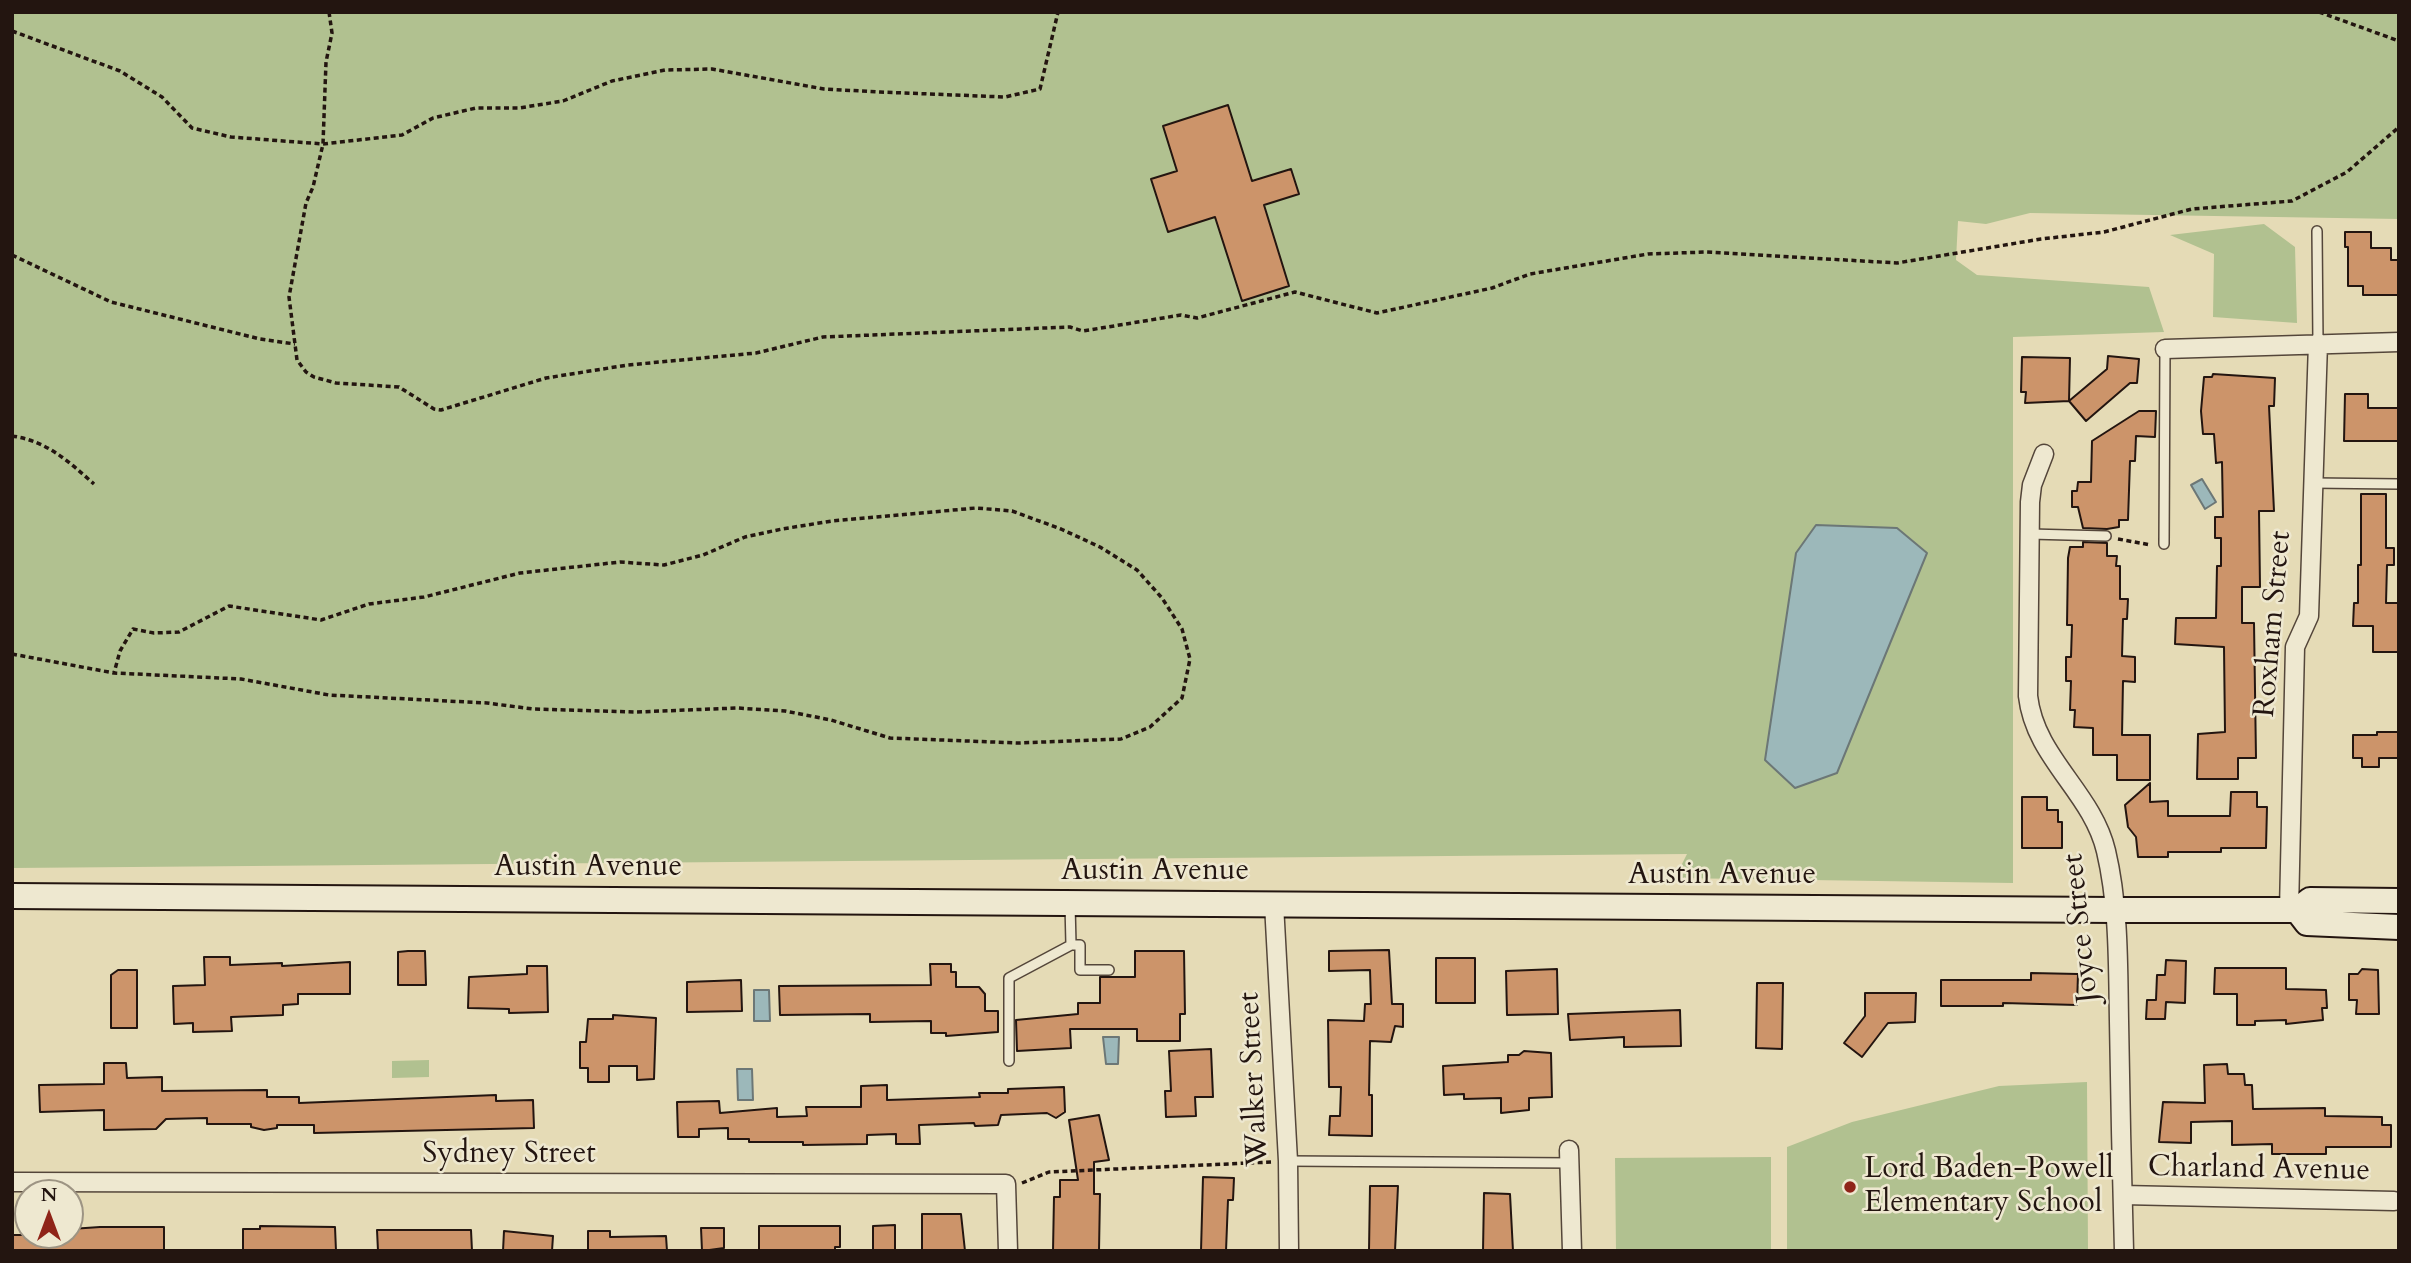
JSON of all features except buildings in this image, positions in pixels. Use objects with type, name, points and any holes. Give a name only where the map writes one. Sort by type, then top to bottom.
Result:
[{"type":"main road","name":"Austin Avenue","points":[[12,896],[2115,910],[2293,909],[2310,900],[2399,901]]},
{"type":"main road","name":"Austin Avenue","points":[[2293,909],[2307,923],[2399,927]]},
{"type":"street","points":[[2165,349],[2399,342]]},
{"type":"street","name":"Roxham Street","points":[[2293,909],[2295,647],[2309,616],[2311,483],[2318,343]]},
{"type":"street","name":"Joyce Street","points":[[2044,454],[2032,485],[2029,708],[2043,747],[2096,823],[2106,852],[2115,910],[2124,1251]]},
{"type":"street","name":"Walker Street","points":[[1274,904],[1288,1161],[1289,1251]]},
{"type":"street","points":[[1569,1157],[1572,1251]]},
{"type":"street","name":"Sydney Street","points":[[12,1182],[1006,1184]]},
{"type":"street","points":[[1006,1184],[1008,1251]]},
{"type":"street","name":"Charland Avenue","points":[[2123,1195],[2396,1200]]},
{"type":"lane","points":[[2317,231],[2318,343]]},
{"type":"lane","points":[[2164,544],[2165,349]]},
{"type":"lane","points":[[2311,483],[2399,484]]},
{"type":"lane","points":[[2030,534],[2106,536]]},
{"type":"lane","points":[[1070,902],[1070,945]]},
{"type":"lane","points":[[1009,1060],[1009,978],[1070,945],[1080,945],[1080,970],[1109,970]]},
{"type":"lane","points":[[1288,1161],[1569,1157]]},
{"type":"path","points":[[329,12],[331,33],[326,62],[323,144],[313,187],[306,202],[289,297],[297,360],[306,372],[314,377],[336,383],[399,387],[434,409],[441,410],[546,378],[618,366],[756,353],[823,337],[1070,327],[1083,331],[1181,315],[1197,318],[1295,292],[1377,313],[1492,288],[1530,275],[1648,254],[1707,252],[1896,263],[2040,239],[2104,232],[2192,209],[2292,201],[2347,172],[2399,127]]},
{"type":"path","points":[[12,31],[120,71],[162,97],[192,128],[231,137],[323,144],[402,135],[433,118],[476,108],[519,108],[563,101],[612,81],[665,70],[712,69],[824,89],[1005,97],[1040,89],[1058,12]]},
{"type":"path","points":[[2319,12],[2399,41]]},
{"type":"path","points":[[12,255],[111,302],[260,339],[295,344]]},
{"type":"path","points":[[12,436],[34,439],[69,462],[94,484]]},
{"type":"path","points":[[12,654],[114,673],[240,679],[329,695],[487,703],[533,709],[637,712],[737,708],[785,711],[831,720],[890,738],[1018,743],[1121,739],[1150,727],[1182,698],[1190,659],[1182,629],[1162,598],[1137,570],[1100,547],[1061,529],[1012,511],[976,508],[832,521],[782,529],[746,537],[703,555],[664,565],[620,562],[520,573],[424,597],[369,604],[321,620],[229,606],[179,632],[154,633],[132,629],[120,651],[114,673]]},
{"type":"path","points":[[2106,536],[2143,545],[2164,544]]},
{"type":"path","points":[[1237,874],[1244,873]]},
{"type":"path","points":[[1006,1184],[1031,1182],[1049,1172],[1288,1161]]},
{"type":"green space","points":[[12,12],[2399,12],[2399,219],[2030,213],[1986,224],[1958,221],[1956,260],[1977,275],[2149,287],[2164,332],[2013,337],[2013,883],[1675,878],[1687,854],[12,868]]},
{"type":"green space","points":[[2264,224],[2295,247],[2297,323],[2213,317],[2214,254],[2170,235]]},
{"type":"green space","points":[[429,1060],[429,1077],[392,1078],[392,1061]]},
{"type":"green space","points":[[2087,1082],[2088,1251],[1787,1251],[1787,1147],[1852,1122],[1999,1086]]},
{"type":"green space","points":[[1771,1157],[1771,1251],[1616,1251],[1615,1158]]},
{"type":"water","points":[[2202,479],[2216,502],[2205,509],[2191,485]]},
{"type":"water","points":[[1816,525],[1897,528],[1927,553],[1837,773],[1795,788],[1765,760],[1796,553]]},
{"type":"water","points":[[754,990],[769,990],[770,1021],[754,1021]]},
{"type":"water","points":[[1103,1037],[1119,1037],[1118,1064],[1106,1064]]},
{"type":"water","points":[[737,1069],[752,1069],[753,1100],[738,1100]]},
{"type":"place","name":"Lord Baden-Powell Elementary School","points":[[1850,1187]]}]
